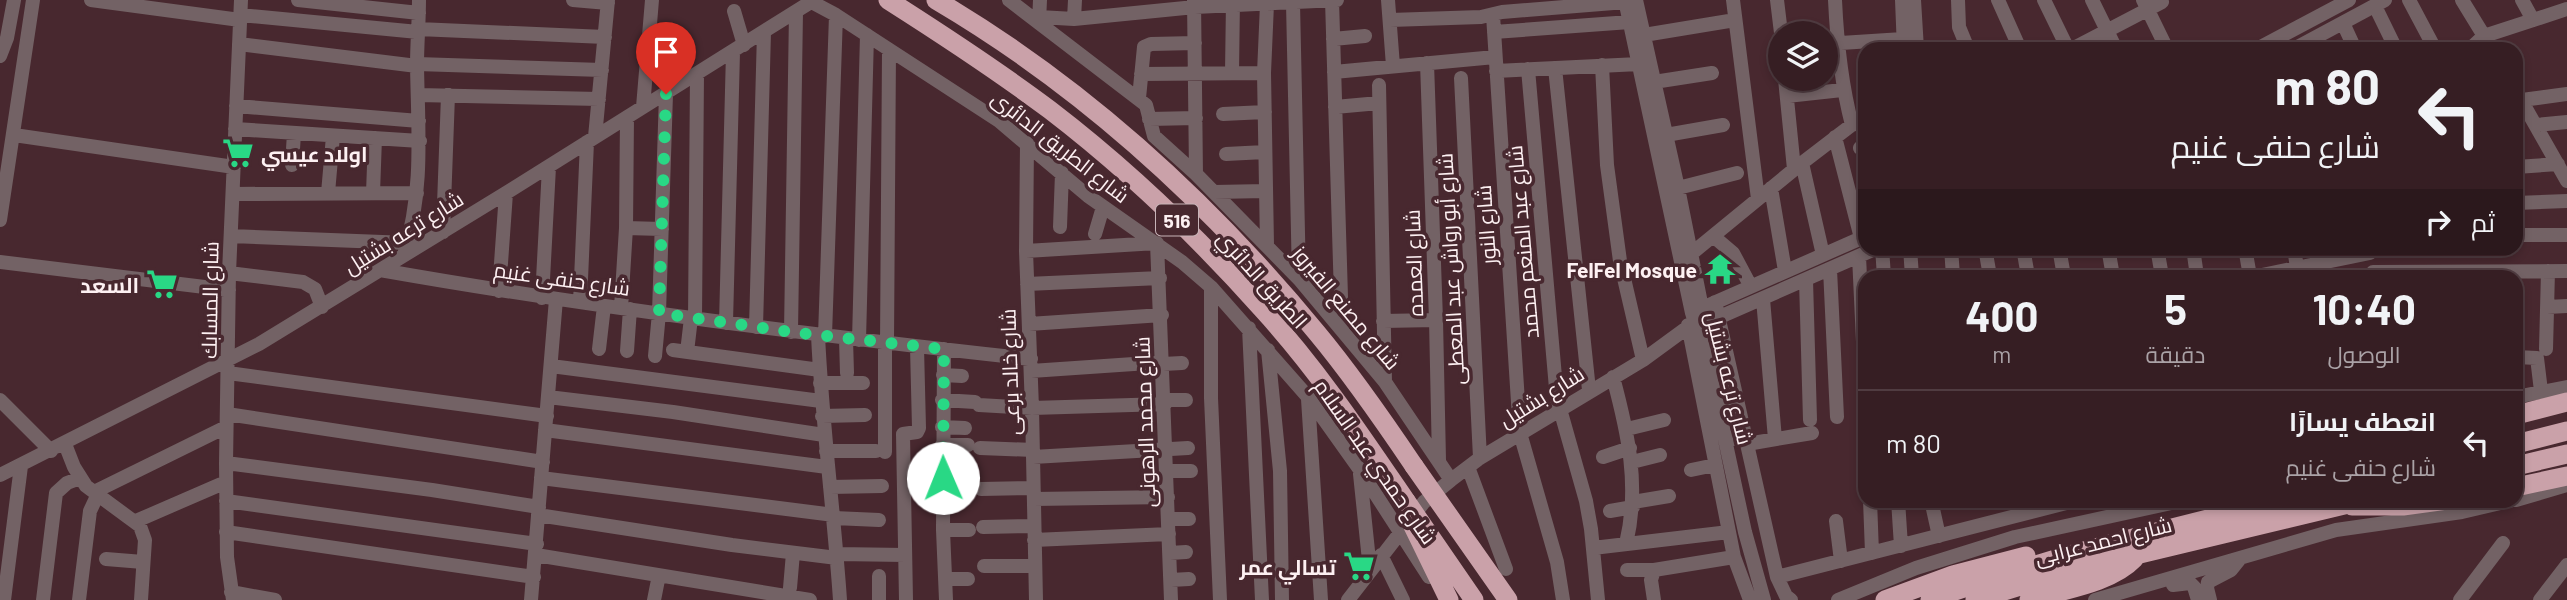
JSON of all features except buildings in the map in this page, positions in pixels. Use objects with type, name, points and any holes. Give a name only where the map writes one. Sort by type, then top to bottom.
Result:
[{"type":"highway","name":"الطريق الدائري","points":[[888,0],[993,68],[1052,112],[1171,215],[1265,311],[1415,502],[1474,600]]},
{"type":"highway","name":"الطريق الدائري","points":[[936,0],[1023,57],[1088,106],[1210,213],[1266,272],[1368,398],[1508,600]]},
{"type":"highway","points":[[2523,413],[2567,402]]},
{"type":"highway","points":[[2523,442],[2567,432]]},
{"type":"highway","points":[[2523,464],[2567,454]]},
{"type":"highway","points":[[2523,485],[2567,476]]},
{"type":"highway","points":[[1415,502],[1418,539],[1449,600]]},
{"type":"highway","name":"شارع احمد عرابى","points":[[1930,600],[2080,550],[2251,508]]},
{"type":"highway","name":"شارع احمد عرابى","points":[[1975,600],[2059,574],[2333,508]]},
{"type":"highway","points":[[1885,600],[1953,575],[1999,562],[2052,551],[2080,550]]},
{"type":"highway","points":[[2029,600],[2108,577],[2120,571],[2138,554]]},
{"type":"street","points":[[0,56],[7,38],[14,0]]},
{"type":"street","points":[[0,220],[33,0]]},
{"type":"street","points":[[91,0],[240,18],[418,30],[605,37]]},
{"type":"street","name":"شارع المسابك","points":[[232,596],[226,532],[226,421],[229,273],[241,0]]},
{"type":"street","points":[[232,236],[406,249],[417,193],[420,141],[417,65],[419,7],[298,0]]},
{"type":"street","points":[[573,0],[608,1],[599,99],[591,140],[580,302]]},
{"type":"street","points":[[643,107],[652,0]]},
{"type":"street","points":[[1009,0],[1039,19],[1139,98],[1146,105],[1154,136],[1196,174]]},
{"type":"street","points":[[1039,19],[1040,0]]},
{"type":"street","points":[[1074,19],[1075,0]]},
{"type":"street","points":[[1039,19],[1074,19],[1124,7],[1153,5],[1334,0],[1342,330]]},
{"type":"street","points":[[1388,0],[1393,66]]},
{"type":"street","points":[[1733,0],[1758,199]]},
{"type":"street","points":[[1777,0],[1780,21]]},
{"type":"street","points":[[1833,21],[1835,0]]},
{"type":"street","points":[[1902,0],[1904,42]]},
{"type":"street","points":[[1914,0],[1917,42]]},
{"type":"street","points":[[1958,0],[1959,27],[1965,42]]},
{"type":"street","points":[[1998,0],[2017,42]]},
{"type":"street","points":[[2044,0],[2066,42]]},
{"type":"street","points":[[2092,0],[2113,42]]},
{"type":"street","points":[[2270,42],[2349,0]]},
{"type":"street","points":[[2409,0],[2431,42]]},
{"type":"street","points":[[2462,0],[2488,42],[2533,20],[2567,9]]},
{"type":"street","points":[[2522,0],[2533,20]]},
{"type":"street","name":"شارع ترعه بشتيل","points":[[0,475],[229,367],[380,270],[406,249],[443,232],[811,1]]},
{"type":"street","name":"شارع الطريق الدائرى","points":[[811,1],[999,121],[1103,207],[1157,243],[1211,287],[1268,351]]},
{"type":"street","points":[[1299,279],[1303,1]]},
{"type":"street","points":[[1390,20],[1481,17],[1502,12],[1629,1]]},
{"type":"street","name":"شارع ترعه بشتيل","points":[[1629,1],[1630,22],[1639,64],[1699,319],[1745,532],[1764,600]]},
{"type":"street","name":"شارع ترعه بشتيل","points":[[1629,1],[1644,35],[1678,188],[1691,254],[1715,465],[1734,557],[1750,600]]},
{"type":"street","points":[[1267,245],[1264,73],[1271,2]]},
{"type":"street","points":[[2084,42],[2146,5],[2162,2]]},
{"type":"street","points":[[1195,3],[1196,174]]},
{"type":"street","points":[[1232,74],[1233,3]]},
{"type":"street","points":[[2307,42],[2380,3],[2394,42]]},
{"type":"street","points":[[2146,5],[2164,42]]},
{"type":"street","points":[[726,323],[739,48],[734,11]]},
{"type":"street","points":[[791,332],[796,12]]},
{"type":"street","points":[[836,15],[820,376],[827,467],[845,600]]},
{"type":"street","name":"شارع النور","points":[[1493,15],[1520,433],[1557,562],[1563,600]]},
{"type":"street","points":[[1644,35],[1735,20]]},
{"type":"street","points":[[1494,32],[1630,22]]},
{"type":"street","points":[[2343,23],[2352,42]]},
{"type":"street","points":[[756,327],[764,32]]},
{"type":"street","points":[[847,373],[852,340],[867,35]]},
{"type":"street","points":[[1333,39],[1365,36]]},
{"type":"street","points":[[1139,98],[1143,50],[1151,44],[1195,43]]},
{"type":"street","points":[[239,44],[417,65],[601,71]]},
{"type":"street","points":[[1838,44],[1858,44]]},
{"type":"street","points":[[826,451],[881,451],[886,344],[889,50]]},
{"type":"street","points":[[1334,72],[1427,63],[1495,64],[1528,69],[1639,64]]},
{"type":"street","name":"شارع العمده","points":[[1427,63],[1439,461]]},
{"type":"street","points":[[1602,65],[1607,165],[1614,220],[1620,261],[1643,360]]},
{"type":"street","points":[[1555,68],[1589,390]]},
{"type":"street","name":"شارع عبد المنعم محمد","points":[[1528,69],[1559,410],[1586,501],[1598,600]]},
{"type":"street","points":[[1141,74],[1264,73]]},
{"type":"street","points":[[1654,82],[1712,73]]},
{"type":"street","points":[[1838,73],[1852,125]]},
{"type":"street","points":[[697,74],[693,318],[680,351],[863,383]]},
{"type":"street","name":"شارع أبو رواش عبد المعطى","points":[[1461,78],[1474,462],[1506,569]]},
{"type":"street","points":[[1378,85],[1385,382]]},
{"type":"street","points":[[1787,96],[1842,90]]},
{"type":"street","points":[[1786,91],[1798,166],[1823,255]]},
{"type":"street","points":[[418,94],[599,99]]},
{"type":"street","points":[[655,356],[659,313],[666,94]]},
{"type":"street","points":[[2523,101],[2567,94]]},
{"type":"street","points":[[443,232],[448,95]]},
{"type":"street","points":[[1335,107],[1379,103]]},
{"type":"street","points":[[2523,106],[2560,161],[2567,181]]},
{"type":"street","points":[[236,107],[419,121]]},
{"type":"street","points":[[1223,114],[1265,112]]},
{"type":"street","points":[[627,117],[627,351]]},
{"type":"street","points":[[1149,119],[1196,118]]},
{"type":"street","points":[[1691,254],[1858,120]]},
{"type":"street","points":[[2536,125],[2567,122]]},
{"type":"street","points":[[1666,135],[1723,125]]},
{"type":"street","points":[[235,129],[420,141]]},
{"type":"street","points":[[292,165],[294,133]]},
{"type":"street","points":[[14,135],[234,167]]},
{"type":"street","points":[[328,194],[333,136]]},
{"type":"street","points":[[373,193],[375,138]]},
{"type":"street","points":[[1835,138],[1858,219]]},
{"type":"street","name":"شارع خالد برعى","points":[[1027,143],[1026,251],[1035,600]]},
{"type":"street","points":[[1226,154],[1265,152]]},
{"type":"street","points":[[2523,166],[2560,161]]},
{"type":"street","points":[[531,600],[551,366],[549,167]]},
{"type":"street","points":[[1060,227],[1062,173]]},
{"type":"street","points":[[1678,188],[1737,173]]},
{"type":"street","name":"شارع مصنع الفيروز","points":[[1196,174],[1299,279],[1342,330],[1385,382],[1451,480]]},
{"type":"street","points":[[1771,188],[1785,271]]},
{"type":"street","points":[[1214,192],[1266,191]]},
{"type":"street","points":[[233,194],[417,193]]},
{"type":"street","points":[[499,291],[506,193]]},
{"type":"street","points":[[2523,203],[2567,201]]},
{"type":"street","points":[[1095,234],[1103,207]]},
{"type":"street","points":[[625,228],[662,229]]},
{"type":"street","points":[[2523,235],[2567,235]]},
{"type":"street","points":[[1713,236],[1733,253],[1750,285]]},
{"type":"street","name":"شارع بشتيل","points":[[1352,597],[1400,531],[1415,502],[1589,390],[1643,360],[1750,285],[1858,239]]},
{"type":"street","points":[[1026,251],[1157,243]]},
{"type":"street","name":"شارع محمد الرهونى","points":[[1157,243],[1171,600]]},
{"type":"street","points":[[1859,256],[1860,270]]},
{"type":"street","name":"شارع بشتيل","points":[[1699,319],[1763,299],[1859,256]]},
{"type":"street","points":[[2295,256],[2297,268]]},
{"type":"street","points":[[2287,270],[2348,256]]},
{"type":"street","points":[[0,262],[229,290]]},
{"type":"street","points":[[1830,269],[1837,417]]},
{"type":"street","name":"شارع حنفى غنيم","points":[[380,270],[549,299],[852,340],[944,349],[1031,365],[1182,363]]},
{"type":"street","points":[[2546,349],[2548,271]]},
{"type":"street","points":[[2523,272],[2567,271]]},
{"type":"street","points":[[229,273],[303,282],[315,289],[322,307]]},
{"type":"street","points":[[1027,284],[1160,278]]},
{"type":"street","points":[[1748,444],[1774,439],[1811,426],[1806,280]]},
{"type":"street","points":[[1211,287],[1211,398],[1220,600]]},
{"type":"street","points":[[1763,299],[1774,439]]},
{"type":"street","points":[[599,349],[604,306]]},
{"type":"street","points":[[2547,307],[2567,306]]},
{"type":"street","points":[[1029,324],[1161,315]]},
{"type":"street","points":[[1699,319],[1748,444],[1777,578],[1791,600]]},
{"type":"street","name":"شارع ترعه بشتيل","points":[[1699,319],[1722,376],[1755,541],[1773,600]]},
{"type":"street","points":[[1383,321],[1436,320]]},
{"type":"street","points":[[1249,328],[1262,600]]},
{"type":"street","points":[[906,600],[903,434],[917,432],[919,428],[917,347]]},
{"type":"street","points":[[944,349],[942,445],[946,600]]},
{"type":"street","points":[[1268,351],[1280,471],[1282,600]]},
{"type":"street","name":"شارع حمدي عبد السلام","points":[[1268,351],[1308,397],[1360,470],[1443,600]]},
{"type":"street","points":[[2523,357],[2537,358],[2541,391]]},
{"type":"street","points":[[551,366],[865,415]]},
{"type":"street","points":[[229,367],[546,423],[827,467]]},
{"type":"street","points":[[943,375],[962,376]]},
{"type":"street","points":[[1613,377],[1631,455],[1633,504],[1626,544]]},
{"type":"street","points":[[2523,395],[2567,387]]},
{"type":"street","points":[[548,397],[673,412],[824,435]]},
{"type":"street","points":[[1308,397],[1321,600]]},
{"type":"street","points":[[0,400],[58,448],[79,478],[136,520],[145,540],[141,600]]},
{"type":"street","points":[[942,400],[1032,408],[1186,400]]},
{"type":"street","points":[[1627,429],[1664,420]]},
{"type":"street","points":[[79,600],[90,511],[96,493],[226,421],[543,462]]},
{"type":"street","points":[[942,427],[965,428]]},
{"type":"street","points":[[942,445],[1033,454],[1188,448]]},
{"type":"street","points":[[1603,457],[1660,455]]},
{"type":"street","points":[[226,463],[432,490],[538,511],[793,553],[837,556],[905,555]]},
{"type":"street","points":[[1691,470],[1715,465]]},
{"type":"street","points":[[4,600],[21,466]]},
{"type":"street","points":[[1360,470],[1370,570]]},
{"type":"street","points":[[1167,471],[1191,471]]},
{"type":"street","points":[[43,600],[56,493],[67,483],[79,478]]},
{"type":"street","points":[[541,478],[834,517],[879,520]]},
{"type":"street","points":[[943,478],[967,478]]},
{"type":"street","points":[[136,520],[226,482]]},
{"type":"street","points":[[2523,498],[2567,485]]},
{"type":"street","points":[[830,487],[882,486]]},
{"type":"street","points":[[981,489],[1168,497]]},
{"type":"street","points":[[1610,511],[1670,496]]},
{"type":"street","points":[[226,500],[536,549],[659,575],[810,600]]},
{"type":"street","points":[[1870,508],[1872,553]]},
{"type":"street","points":[[1898,508],[1900,546]]},
{"type":"street","points":[[1933,508],[1939,536]]},
{"type":"street","points":[[1777,578],[2047,508]]},
{"type":"street","points":[[1838,600],[1916,568],[2015,537],[2148,508]]},
{"type":"street","points":[[2095,600],[2336,530],[2480,508]]},
{"type":"street","points":[[943,530],[976,528],[1034,533],[1169,527],[1189,519]]},
{"type":"street","points":[[1836,521],[1841,561]]},
{"type":"street","points":[[226,532],[534,577]]},
{"type":"street","points":[[1593,548],[1729,532]]},
{"type":"street","points":[[2459,600],[2503,543]]},
{"type":"street","points":[[1170,553],[1186,552]]},
{"type":"street","points":[[790,588],[793,553]]},
{"type":"street","points":[[1381,555],[1403,600]]},
{"type":"street","points":[[1627,570],[1654,570],[1734,557]]},
{"type":"street","points":[[2210,600],[2208,582],[2231,570],[2241,558]]},
{"type":"street","points":[[106,559],[144,562]]},
{"type":"street","points":[[2540,600],[2567,565]]},
{"type":"street","points":[[984,566],[1035,566]]},
{"type":"street","points":[[1654,570],[1651,580],[1654,600]]},
{"type":"street","points":[[654,600],[659,575]]},
{"type":"street","points":[[879,576],[879,600]]},
{"type":"street","points":[[945,579],[968,579]]},
{"type":"street","points":[[1171,580],[1189,579]]},
{"type":"street","points":[[2131,590],[2141,593],[2187,582],[2194,587],[2199,600]]},
{"type":"street","points":[[232,596],[275,600]]},
{"type":"place","name":"اولاد عيسي","points":[[238,153]]},
{"type":"place","name":"FelFel Mosque","points":[[1720,269]]},
{"type":"place","name":"السعد","points":[[162,284]]},
{"type":"place","name":"تسالي عمر","points":[[1359,566]]},
{"type":"route","points":[[666,94],[659,313],[885,344],[944,349],[943,478]]}]
